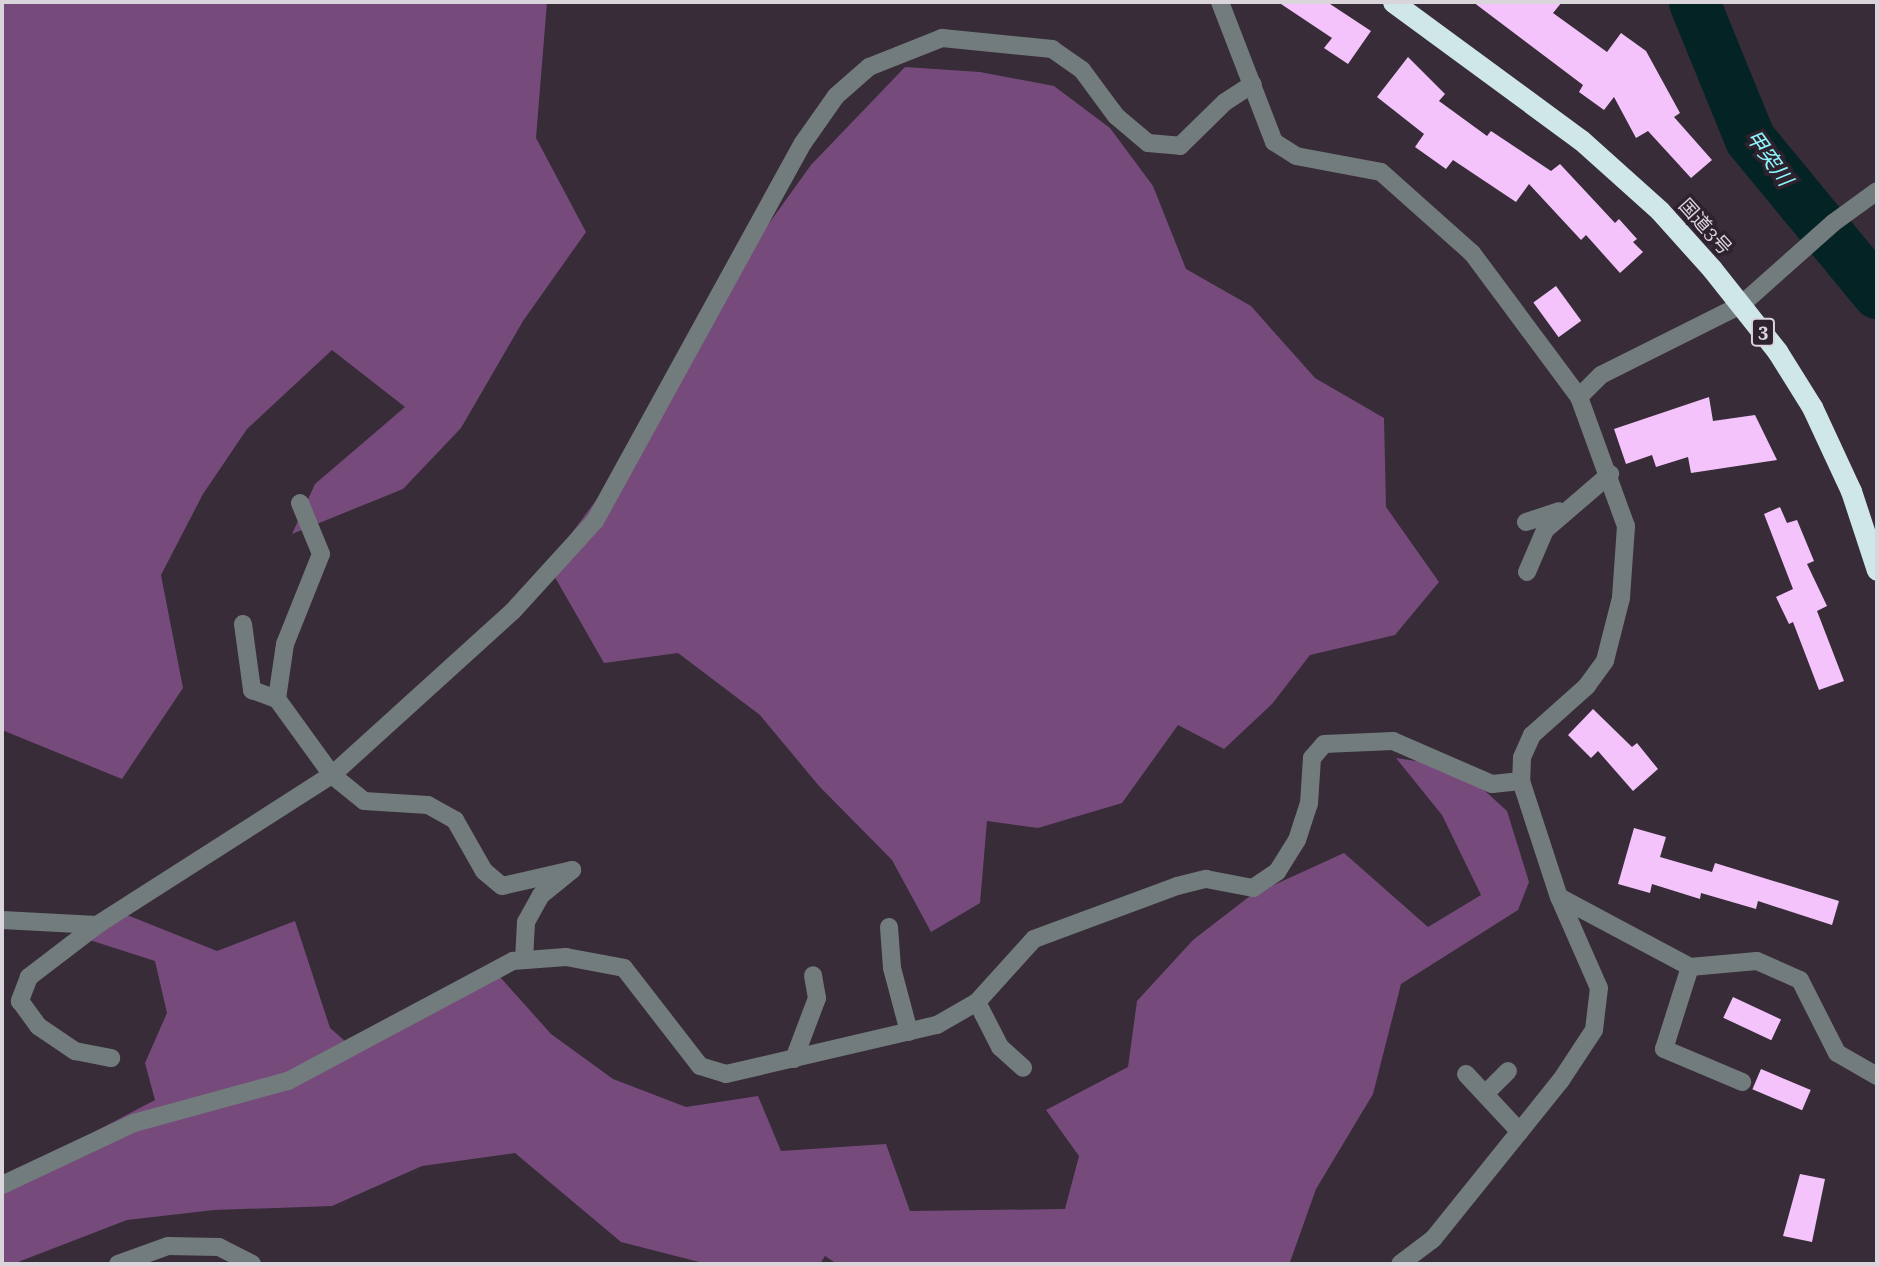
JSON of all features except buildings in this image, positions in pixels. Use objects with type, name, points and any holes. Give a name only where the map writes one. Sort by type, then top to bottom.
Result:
[{"type":"highway","name":"国道3号","points":[[1393,2],[1581,140],[1660,211],[1741,305],[1812,407],[1852,491],[1877,570]]},
{"type":"street","points":[[1220,2],[1274,142],[1296,156],[1381,173],[1472,253],[1579,397],[1610,474],[1626,526],[1621,598],[1605,662],[1587,687],[1532,735],[1522,757],[1521,780],[1559,897],[1599,988],[1594,1030],[1520,1132],[1433,1239],[1400,1264]]},
{"type":"street","points":[[111,1058],[75,1051],[38,1026],[20,1001],[29,977],[97,925],[332,775],[513,611],[594,522],[803,143],[836,96],[869,67],[942,38],[1052,49],[1082,70],[1116,116],[1147,143],[1180,146],[1225,102],[1253,84]]},
{"type":"street","points":[[1579,397],[1601,375],[1741,305],[1833,223],[1877,191]]},
{"type":"street","points":[[1527,572],[1545,530],[1563,510],[1610,474]]},
{"type":"street","points":[[277,699],[285,643],[321,554],[300,503]]},
{"type":"street","points":[[1526,522],[1563,510]]},
{"type":"street","points":[[243,624],[252,690],[277,699],[332,775],[364,802],[428,805],[455,820],[484,871],[502,886],[572,870],[541,895],[531,913],[524,960]]},
{"type":"street","points":[[2,1185],[134,1123],[288,1081],[513,961],[566,957],[624,968],[699,1066],[726,1074],[937,1025],[977,1002],[1034,939],[1177,886],[1206,879],[1252,888],[1277,872],[1297,840],[1309,804],[1312,758],[1324,744],[1394,741],[1492,784],[1521,780]]},
{"type":"street","points":[[1559,897],[1690,967],[1757,961],[1800,981],[1837,1053],[1877,1076]]},
{"type":"street","points":[[2,920],[97,925]]},
{"type":"street","points":[[889,927],[892,968],[909,1032]]},
{"type":"street","points":[[1690,967],[1664,1049],[1742,1082]]},
{"type":"street","points":[[794,1059],[817,998],[813,975]]},
{"type":"street","points":[[977,1002],[1000,1047],[1023,1068]]},
{"type":"street","points":[[1486,1093],[1508,1071]]},
{"type":"street","points":[[1466,1074],[1486,1093],[1497,1111],[1520,1132]]},
{"type":"street","points":[[118,1264],[167,1246],[219,1247],[252,1264]]},
{"type":"shaded area","points":[[2,2],[547,2],[536,138],[586,232],[523,321],[461,428],[403,489],[292,534],[315,484],[405,407],[332,350],[247,429],[203,494],[161,575],[183,688],[122,779],[2,730]]},
{"type":"shaded area","points":[[905,67],[980,72],[1054,86],[1110,128],[1153,186],[1186,269],[1251,306],[1315,378],[1384,418],[1386,507],[1439,582],[1395,635],[1310,655],[1272,704],[1224,749],[1178,725],[1122,803],[1038,828],[987,821],[980,903],[931,932],[892,860],[819,786],[760,715],[678,653],[604,663],[548,565],[658,417],[754,244],[811,165]]},
{"type":"shaded area","points":[[1396,758],[1436,764],[1471,778],[1507,811],[1529,882],[1518,910],[1401,984],[1373,1094],[1316,1189],[1290,1262],[837,1264],[825,1256],[820,1264],[707,1264],[621,1242],[515,1153],[422,1166],[332,1206],[214,1210],[127,1220],[18,1262],[2,1264],[2,1193],[94,1132],[155,1100],[145,1063],[167,1013],[155,961],[74,935],[127,915],[217,951],[295,921],[330,1028],[353,1048],[492,968],[551,1034],[613,1079],[686,1107],[758,1096],[781,1151],[886,1144],[910,1211],[1065,1209],[1079,1156],[1046,1110],[1128,1067],[1137,1001],[1193,940],[1250,896],[1344,853],[1428,927],[1481,895],[1442,815]]},
{"type":"waterway","name":"甲突川","points":[[1694,2],[1750,139],[1877,293]]}]
